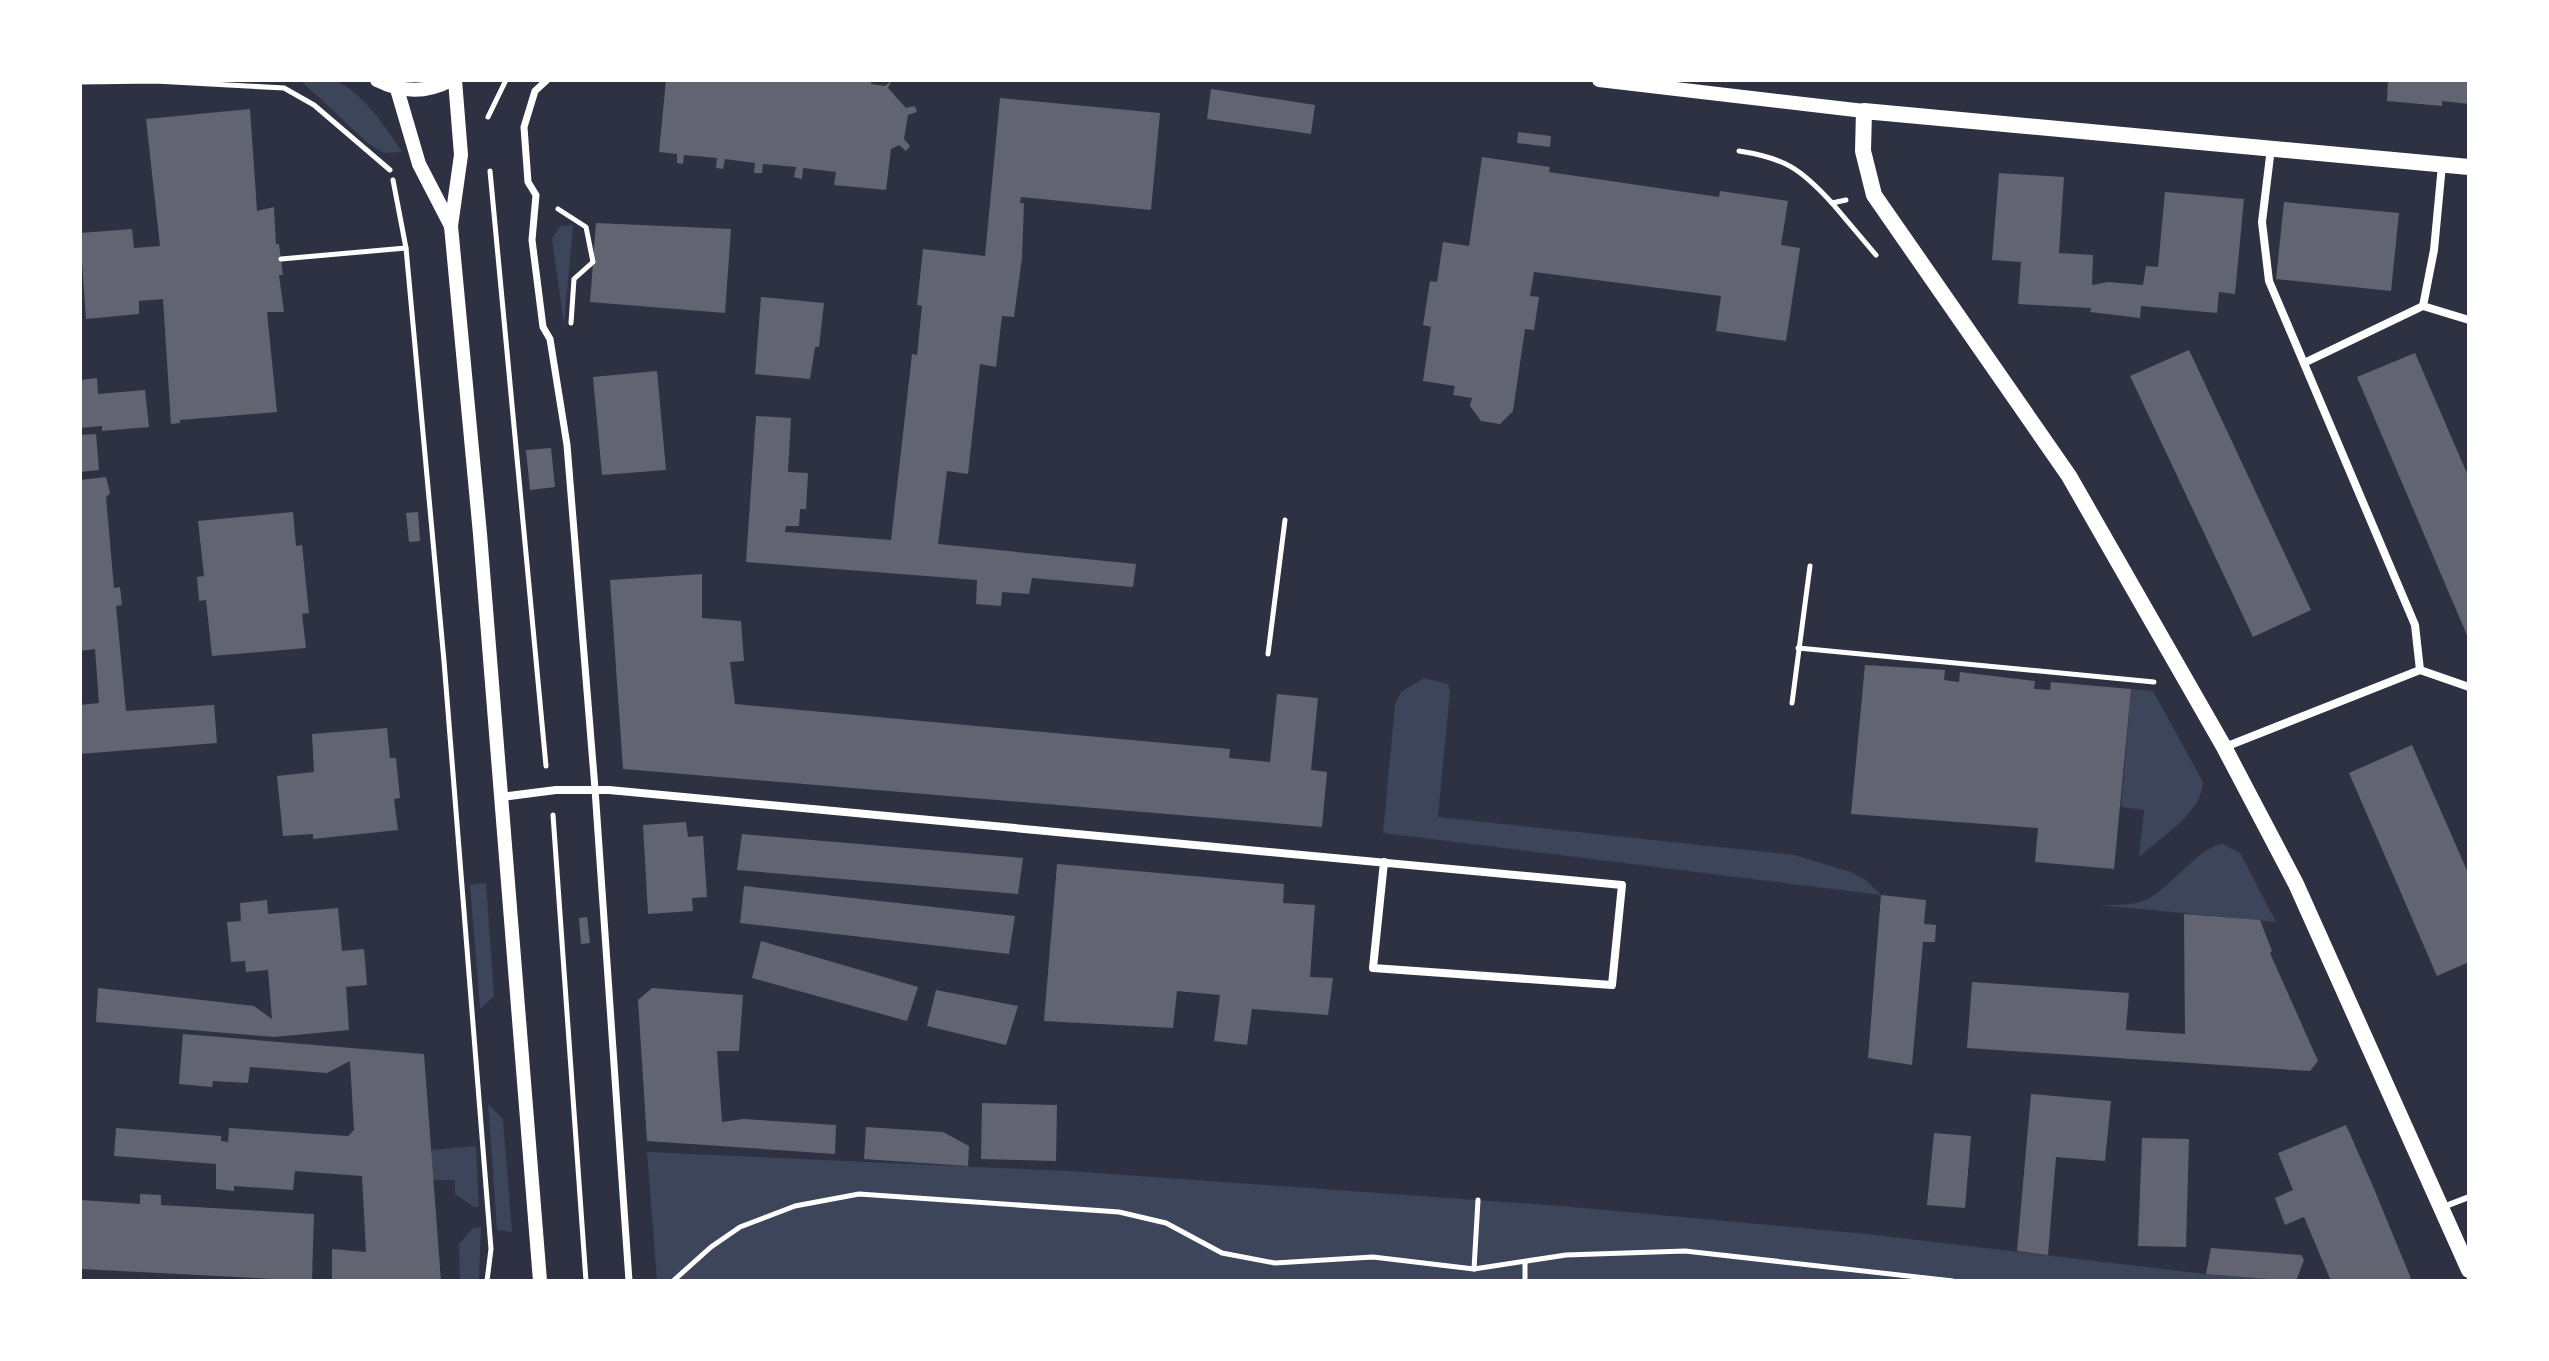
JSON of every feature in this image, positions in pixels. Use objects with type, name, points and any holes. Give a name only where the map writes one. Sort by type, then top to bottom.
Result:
[{"type":"main road","points":[[2469,167],[1864,111],[1863,151],[1874,195],[2069,476],[2224,747],[2296,884],[2469,1270]]},
{"type":"street","points":[[377,80],[397,89],[418,91],[453,80],[461,155],[451,226],[540,1281]]},
{"type":"street","points":[[547,80],[535,91],[524,127],[528,182],[536,195],[532,240],[543,327],[550,339],[567,445],[595,789],[629,1281]]},
{"type":"street","points":[[1599,80],[1864,111]]},
{"type":"street","points":[[397,89],[419,164],[451,226]]},
{"type":"street","points":[[2271,148],[2262,222],[2269,281],[2415,625],[2420,670]]},
{"type":"street","points":[[2423,306],[2434,250],[2442,164]]},
{"type":"street","points":[[2304,363],[2423,306],[2469,320]]},
{"type":"street","points":[[2224,747],[2420,670],[2469,687]]},
{"type":"street","points":[[501,797],[595,789],[1384,862],[1622,885],[1612,985],[1373,968],[1384,862]]},
{"type":"lane","points":[[2441,1208],[2469,1197]]},
{"type":"path","points":[[487,122],[506,80]]},
{"type":"path","points":[[80,82],[155,81],[284,88],[314,105],[391,171],[406,248],[485,1166],[491,1249],[487,1281]]},
{"type":"path","points":[[1739,151],[1781,159],[1809,178],[1882,262]]},
{"type":"path","points":[[490,167],[541,737],[550,791],[586,1281]]},
{"type":"path","points":[[536,195],[586,227],[593,262],[574,279],[570,329],[550,339]]},
{"type":"path","points":[[1832,203],[1874,195]]},
{"type":"path","points":[[281,259],[406,248]]},
{"type":"path","points":[[1268,654],[1285,520]]},
{"type":"path","points":[[1792,703],[1810,566]]},
{"type":"path","points":[[1798,648],[2155,682]]},
{"type":"path","points":[[2148,670],[2163,696]]},
{"type":"path","points":[[673,1281],[699,1256],[740,1227],[795,1206],[859,1194],[1119,1212],[1166,1223],[1222,1253],[1246,1260],[1294,1264],[1373,1257],[1474,1269],[1611,1251],[1685,1251],[1953,1281]]},
{"type":"path","points":[[1474,1269],[1478,1200]]},
{"type":"path","points":[[1525,1262],[1525,1281]]},
{"type":"shaded area","points":[[300,80],[332,80],[352,90],[372,110],[402,152],[384,153],[369,144]]},
{"type":"shaded area","points":[[573,225],[564,325],[552,238],[561,226]]},
{"type":"shaded area","points":[[1424,678],[1448,684],[1450,691],[1438,817],[1794,855],[1851,872],[1866,880],[1881,895],[1383,833],[1395,705],[1401,692]]},
{"type":"shaded area","points":[[2131,689],[2153,691],[2203,782],[2196,804],[2188,814],[2139,857],[2144,810],[2121,807]]},
{"type":"shaded area","points":[[2223,844],[2240,853],[2276,922],[2098,905],[2130,904],[2148,899],[2205,851]]},
{"type":"shaded area","points":[[486,883],[494,996],[480,1009],[470,885]]},
{"type":"shaded area","points":[[488,1104],[503,1119],[512,1232],[497,1230]]},
{"type":"shaded area","points":[[476,1146],[479,1207],[455,1194],[455,1180],[433,1180],[431,1150]]},
{"type":"shaded area","points":[[647,1152],[1069,1171],[1562,1206],[1867,1234],[2206,1274],[2298,1281],[657,1281]]},
{"type":"shaded area","points":[[481,1227],[479,1279],[460,1281],[459,1244],[473,1228]]},
{"type":"building","points":[[666,80],[872,80],[871,84],[885,86],[892,80],[888,88],[906,108],[915,106],[917,112],[908,115],[904,139],[910,146],[906,151],[899,145],[891,149],[886,190],[834,185],[836,172],[803,168],[802,179],[794,177],[796,167],[763,164],[762,173],[754,173],[755,163],[725,159],[723,169],[716,168],[717,158],[684,155],[683,164],[677,163],[677,154],[659,152]]},
{"type":"building","points":[[2388,80],[2469,80],[2469,104],[2442,101],[2442,106],[2387,101]]},
{"type":"building","points":[[1211,89],[1315,105],[1311,134],[1207,119]]},
{"type":"building","points":[[1000,98],[1160,113],[1151,210],[1021,197],[1020,203],[1024,203],[1022,258],[1014,317],[1002,316],[996,367],[980,364],[968,474],[947,471],[938,544],[1136,564],[1133,587],[1032,578],[1029,594],[1002,592],[1001,606],[976,604],[977,580],[746,562],[756,416],[791,418],[788,472],[808,473],[806,509],[800,509],[799,526],[786,526],[785,532],[891,540],[912,354],[917,355],[922,306],[917,305],[923,249],[985,256]]},
{"type":"building","points":[[250,109],[257,211],[274,207],[276,244],[279,244],[283,275],[279,275],[284,312],[267,312],[277,412],[180,420],[180,423],[171,424],[163,299],[139,301],[139,314],[86,319],[80,233],[132,229],[134,248],[160,246],[146,119]]},
{"type":"building","points":[[1518,132],[1551,136],[1550,147],[1517,143]]},
{"type":"building","points":[[1482,157],[1550,167],[1549,172],[1719,197],[1720,191],[1788,201],[1781,245],[1800,248],[1786,341],[1716,331],[1721,296],[1534,272],[1530,296],[1539,297],[1534,330],[1525,329],[1513,411],[1500,424],[1481,421],[1470,406],[1472,398],[1453,395],[1455,386],[1423,381],[1431,327],[1423,325],[1430,281],[1437,282],[1443,242],[1469,246]]},
{"type":"building","points":[[1999,173],[2064,177],[2059,253],[2093,255],[2092,285],[2108,282],[2143,285],[2146,266],[2158,267],[2165,192],[2244,199],[2235,294],[2219,292],[2217,313],[2141,306],[2140,318],[2090,312],[2091,308],[2018,304],[2021,262],[1992,260]]},
{"type":"building","points":[[2284,202],[2399,213],[2391,291],[2276,279]]},
{"type":"building","points":[[596,223],[731,229],[725,313],[590,302]]},
{"type":"building","points":[[761,297],[824,303],[819,347],[815,347],[810,379],[755,374]]},
{"type":"building","points":[[2189,350],[2311,610],[2253,637],[2130,376]]},
{"type":"building","points":[[2415,353],[2469,478],[2469,640],[2357,377]]},
{"type":"building","points":[[657,371],[666,470],[602,475],[593,377]]},
{"type":"building","points":[[97,378],[98,394],[145,390],[149,427],[102,431],[102,426],[80,428],[80,380]]},
{"type":"building","points":[[96,434],[99,470],[80,472],[80,435]]},
{"type":"building","points":[[551,448],[555,487],[530,490],[526,450]]},
{"type":"building","points":[[106,477],[110,493],[106,497],[114,588],[120,587],[122,605],[116,606],[126,711],[214,705],[217,743],[80,754],[80,705],[99,703],[95,649],[80,651],[80,480]]},
{"type":"building","points":[[293,512],[296,546],[302,545],[309,613],[302,614],[306,648],[212,656],[206,600],[199,601],[197,577],[204,576],[198,521]]},
{"type":"building","points":[[418,512],[420,541],[409,542],[406,513]]},
{"type":"building","points":[[702,574],[702,618],[741,621],[744,661],[730,662],[735,704],[1230,749],[1229,758],[1270,762],[1277,694],[1318,698],[1311,770],[1327,772],[1322,827],[623,769],[610,580]]},
{"type":"building","points":[[1865,665],[1945,670],[1944,680],[1959,682],[1960,672],[2035,681],[2034,689],[2050,690],[2051,682],[2131,689],[2114,869],[2035,862],[2038,828],[1851,814]]},
{"type":"building","points":[[387,728],[390,758],[396,758],[400,798],[394,799],[398,830],[313,839],[313,834],[283,836],[277,776],[314,772],[312,734]]},
{"type":"building","points":[[2412,745],[2469,875],[2469,962],[2437,976],[2349,773]]},
{"type":"building","points":[[686,822],[688,837],[703,836],[707,897],[692,898],[693,911],[648,914],[643,825]]},
{"type":"building","points":[[742,834],[1023,858],[1018,894],[737,870]]},
{"type":"building","points":[[1057,864],[1284,884],[1283,903],[1315,905],[1310,977],[1333,978],[1328,1015],[1252,1009],[1247,1045],[1214,1041],[1220,995],[1177,991],[1173,1028],[1044,1021]]},
{"type":"building","points":[[744,886],[1015,916],[1009,954],[740,923]]},
{"type":"building","points":[[1881,895],[1926,900],[1924,924],[1936,925],[1935,942],[1923,942],[1912,1065],[1868,1058]]},
{"type":"building","points":[[267,900],[268,914],[338,908],[342,951],[364,949],[367,985],[346,987],[349,1030],[274,1037],[96,1022],[98,988],[254,1006],[272,1019],[268,970],[246,972],[245,961],[231,962],[227,922],[241,921],[240,903]]},
{"type":"building","points":[[2184,914],[2260,920],[2272,951],[2270,953],[2318,1061],[2310,1071],[1967,1048],[1972,982],[2129,993],[2126,1030],[2185,1034]]},
{"type":"building","points":[[587,917],[590,943],[581,944],[579,918]]},
{"type":"building","points":[[761,941],[918,987],[907,1021],[752,978]]},
{"type":"building","points":[[652,988],[743,995],[739,1051],[717,1051],[722,1122],[743,1119],[836,1125],[835,1154],[647,1141],[638,1000]]},
{"type":"building","points":[[936,990],[1018,1006],[1006,1045],[927,1026]]},
{"type":"building","points":[[183,1034],[424,1054],[441,1281],[332,1281],[332,1249],[366,1252],[362,1176],[295,1171],[293,1190],[234,1186],[234,1191],[216,1189],[216,1164],[114,1156],[116,1128],[221,1136],[221,1141],[228,1142],[229,1128],[348,1136],[354,1130],[350,1061],[327,1073],[250,1067],[248,1083],[213,1081],[212,1087],[179,1084]]},
{"type":"building","points":[[2031,1094],[2111,1101],[2105,1161],[2056,1157],[2048,1255],[2017,1251]]},
{"type":"building","points":[[982,1103],[1057,1105],[1056,1161],[981,1159]]},
{"type":"building","points":[[2346,1125],[2412,1281],[2331,1281],[2304,1217],[2285,1225],[2275,1198],[2293,1190],[2278,1153]]},
{"type":"building","points":[[866,1127],[943,1132],[969,1146],[968,1166],[864,1159]]},
{"type":"building","points":[[1934,1133],[1971,1136],[1965,1208],[1927,1205]]},
{"type":"building","points":[[2142,1138],[2189,1139],[2186,1247],[2138,1246]]},
{"type":"building","points":[[140,1194],[161,1195],[161,1205],[314,1214],[312,1281],[81,1269],[81,1200],[140,1204]]},
{"type":"building","points":[[2211,1248],[2301,1255],[2304,1260],[2296,1281],[2206,1274]]}]
